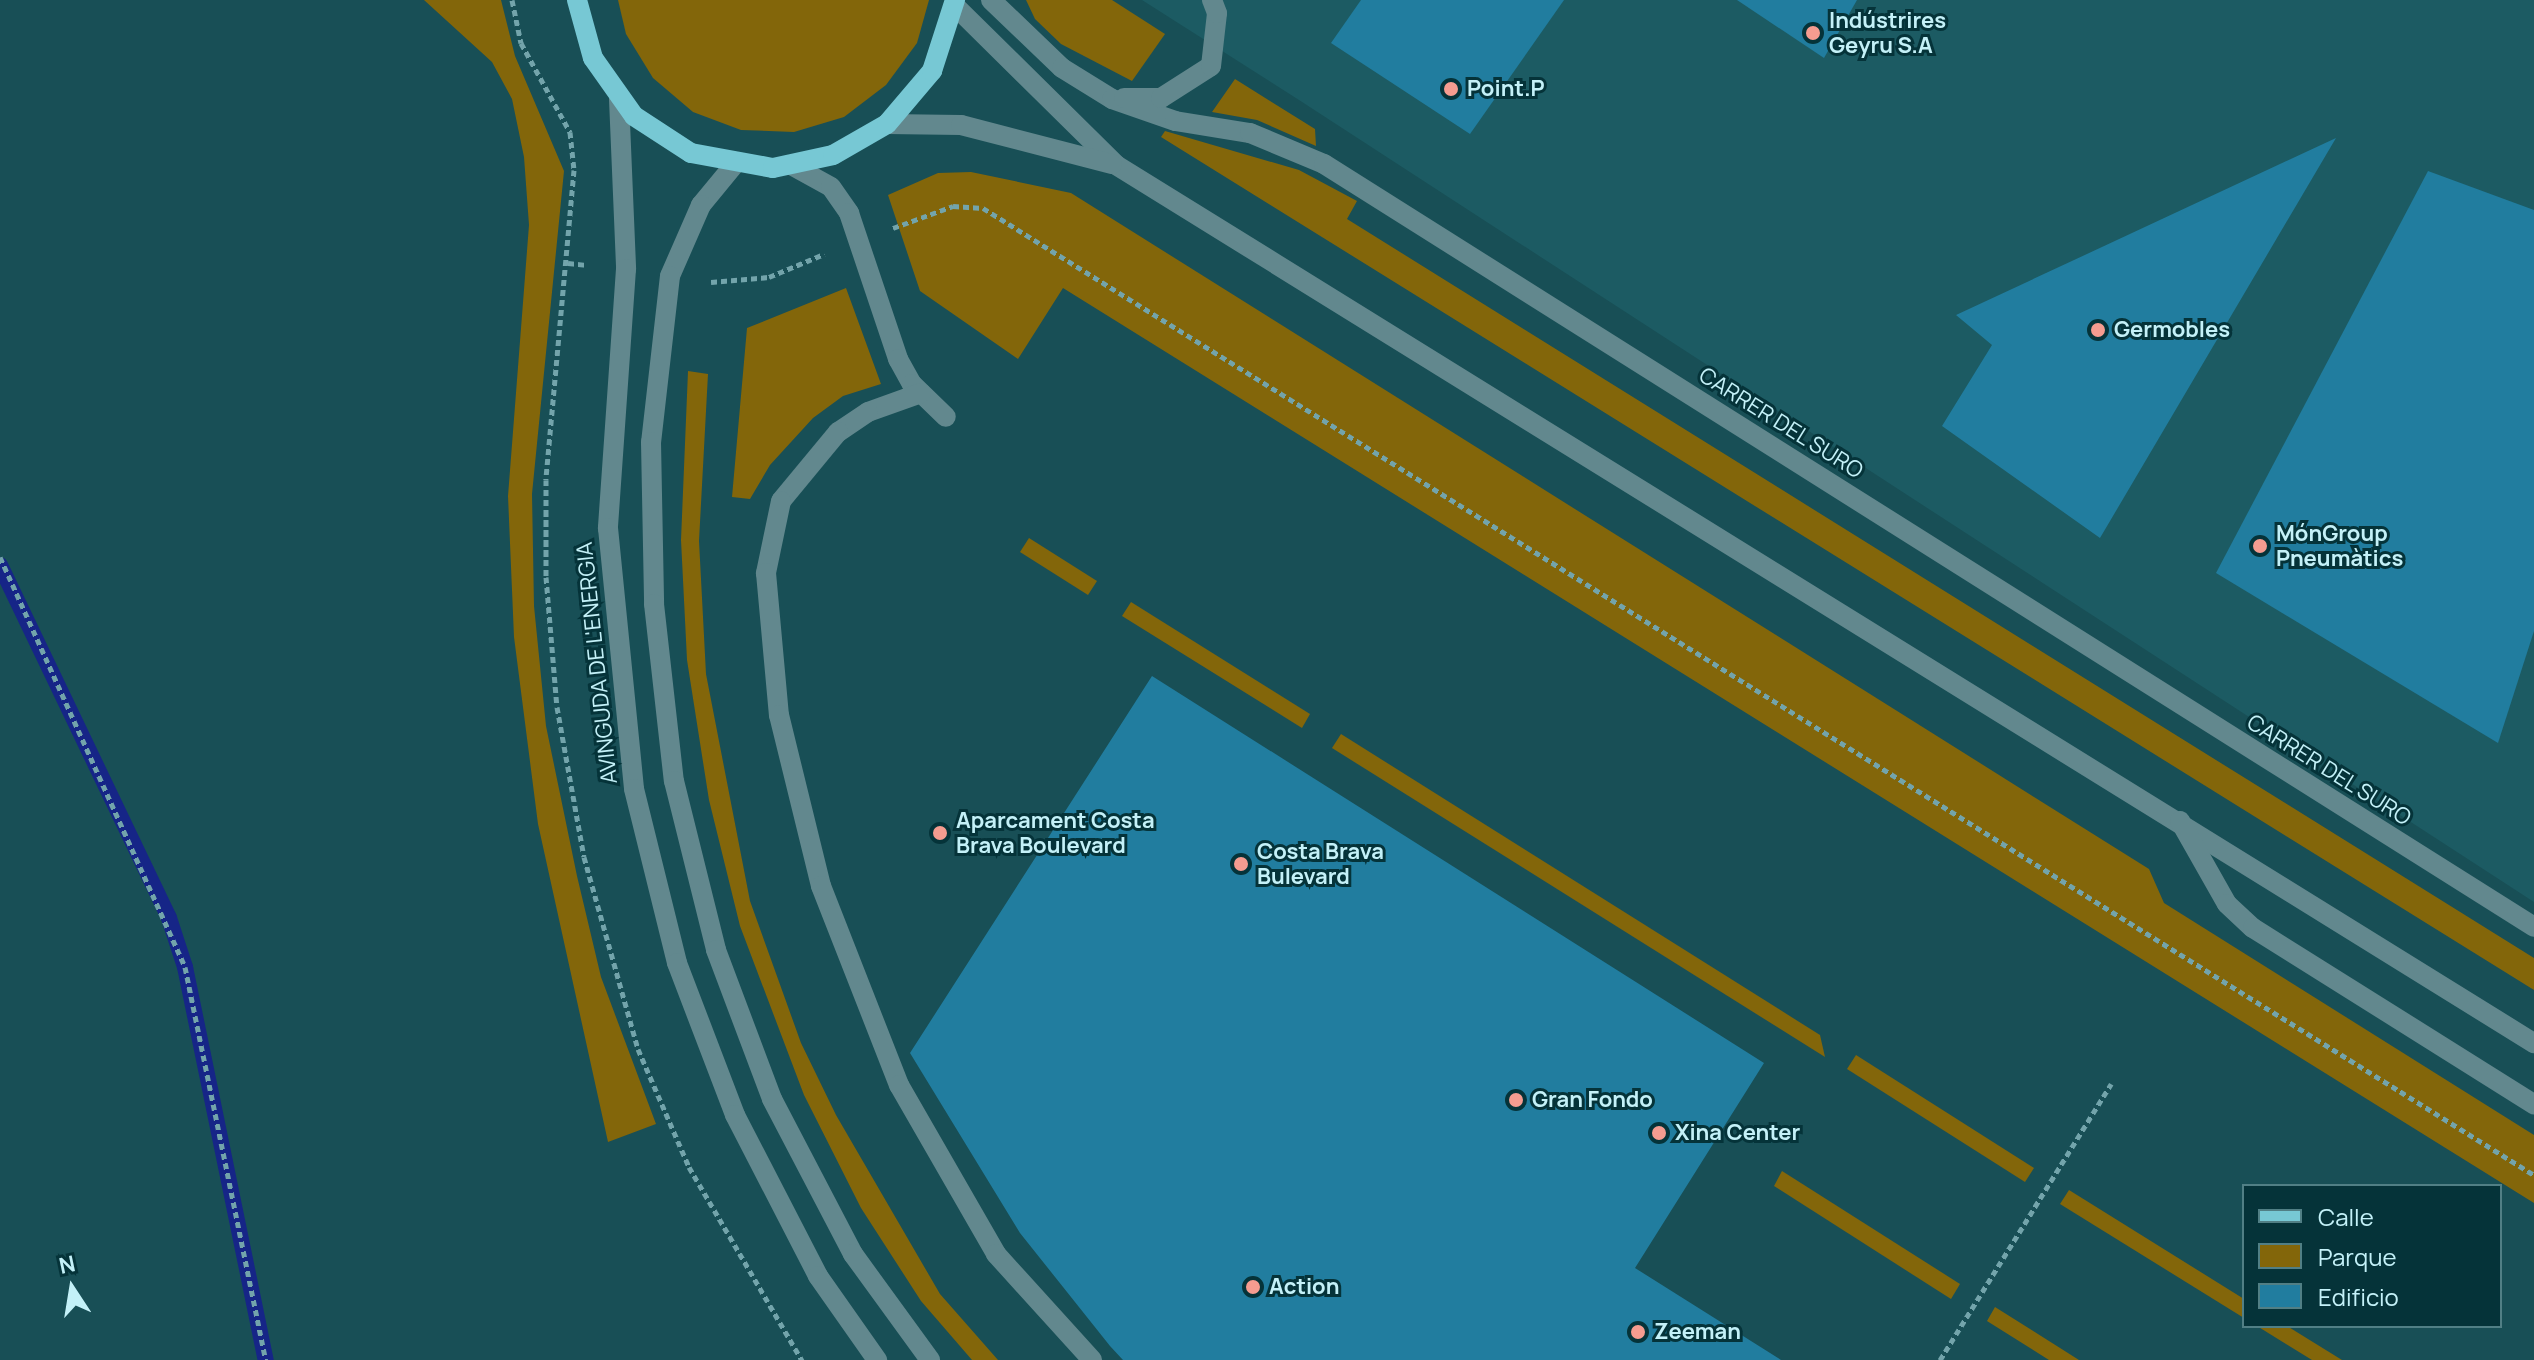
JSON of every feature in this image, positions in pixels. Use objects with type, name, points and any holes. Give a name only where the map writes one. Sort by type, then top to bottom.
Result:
[{"type":"main road","points":[[577,0],[593,58],[619,99],[671,143],[734,165],[793,166],[852,148],[887,124],[932,71],[954,2]]},
{"type":"street","name":"CARRER DEL SURO","points":[[991,0],[1062,68],[1112,99],[1175,121],[1250,133],[1324,164],[2534,927]]},
{"type":"street","points":[[1112,99],[1161,98],[1211,66],[1217,13],[1212,0]]},
{"type":"street","points":[[954,2],[1116,165],[2534,1043]]},
{"type":"street","name":"AVINGUDA DE L'ENERGIA","points":[[619,99],[626,269],[608,528],[634,789],[677,963],[735,1115],[818,1276],[877,1360]]},
{"type":"street","points":[[887,124],[961,125],[1116,165]]},
{"type":"street","points":[[734,165],[701,205],[670,276],[651,442],[654,604],[674,781],[716,950],[772,1099],[853,1254],[930,1360]]},
{"type":"street","points":[[793,166],[831,187],[858,240],[898,359],[921,393],[946,417]]},
{"type":"street","points":[[921,393],[868,412],[838,432],[781,501],[766,573],[779,715],[821,886],[899,1085],[996,1254],[1092,1360]]},
{"type":"street","points":[[2180,821],[2227,904],[2253,928],[2534,1104]]},
{"type":"path","points":[[858,240],[953,206],[983,208],[2534,1175]]},
{"type":"path","points":[[0,557],[185,967],[266,1360]]},
{"type":"path","points":[[1940,1360],[2111,1084]]},
{"type":"shaded area","points":[[1142,0],[2534,0],[2534,902],[1299,100]]},
{"type":"green space","points":[[424,0],[501,0],[515,56],[564,171],[532,494],[534,606],[546,726],[577,876],[601,977],[656,1124],[608,1142],[538,824],[514,637],[508,496],[529,225],[524,157],[512,99],[492,62]]},
{"type":"green space","points":[[618,0],[929,0],[917,43],[886,85],[844,117],[794,132],[741,130],[693,112],[653,78],[626,34]]},
{"type":"green space","points":[[1026,0],[1112,0],[1165,34],[1132,81],[1061,44],[1035,19]]},
{"type":"green space","points":[[1235,79],[1315,129],[1316,146],[1257,120],[1212,112]]},
{"type":"green space","points":[[1165,131],[1299,170],[1357,201],[1347,219],[2534,958],[2534,990],[1161,137]]},
{"type":"green space","points":[[971,172],[1071,193],[2149,869],[2164,903],[2534,1135],[2534,1203],[1063,288],[1018,359],[920,291],[888,195],[938,173]]},
{"type":"green space","points":[[846,288],[881,384],[843,396],[813,418],[770,465],[750,499],[732,497],[747,328]]},
{"type":"green space","points":[[688,371],[708,374],[699,541],[706,674],[750,901],[801,1043],[836,1115],[940,1294],[998,1360],[972,1360],[921,1301],[861,1208],[804,1095],[740,926],[709,800],[687,660],[681,540]]},
{"type":"green space","points":[[1029,538],[1097,581],[1088,595],[1020,552]]},
{"type":"green space","points":[[1131,602],[1310,714],[1302,728],[1122,616]]},
{"type":"green space","points":[[1341,734],[1820,1035],[1825,1057],[1332,748]]},
{"type":"green space","points":[[1856,1055],[2034,1168],[2025,1182],[1847,1069]]},
{"type":"green space","points":[[1782,1171],[1960,1284],[1951,1299],[1774,1186]]},
{"type":"green space","points":[[2069,1190],[2242,1298],[2242,1317],[2060,1204]]},
{"type":"green space","points":[[1995,1307],[2079,1360],[2049,1360],[1987,1321]]},
{"type":"green space","points":[[2260,1328],[2290,1328],[2342,1360],[2312,1360]]},
{"type":"building","name":"Point.P","points":[[1361,0],[1564,0],[1470,134],[1331,43]]},
{"type":"building","name":"Indústrires Geyru S.A","points":[[1737,0],[1857,0],[1824,58]]},
{"type":"building","name":"Germobles","points":[[2336,138],[2100,538],[1942,426],[1992,345],[1956,315]]},
{"type":"building","points":[[2428,171],[2534,210],[2534,631],[2498,743],[2216,573]]},
{"type":"building","name":"Costa Brava Bulevard","points":[[1152,676],[1764,1063],[1635,1268],[1781,1360],[1123,1360],[1110,1346],[1020,1233],[910,1053]]},
{"type":"waterway","points":[[0,565],[169,918],[185,967],[266,1360]]},
{"type":"place","name":"Indústrires Geyru S.A","points":[[1813,33]]},
{"type":"place","name":"Point.P","points":[[1451,89]]},
{"type":"place","name":"Germobles","points":[[2098,330]]},
{"type":"place","name":"MónGroup Pneumàtics","points":[[2260,546]]},
{"type":"place","name":"Aparcament Costa Brava Boulevard","points":[[940,833]]},
{"type":"place","name":"Costa Brava Bulevard","points":[[1241,864]]},
{"type":"place","name":"Gran Fondo","points":[[1516,1100]]},
{"type":"place","name":"Xina Center","points":[[1659,1133]]},
{"type":"place","name":"Action","points":[[1253,1287]]},
{"type":"place","name":"Zeeman","points":[[1638,1332]]}]
